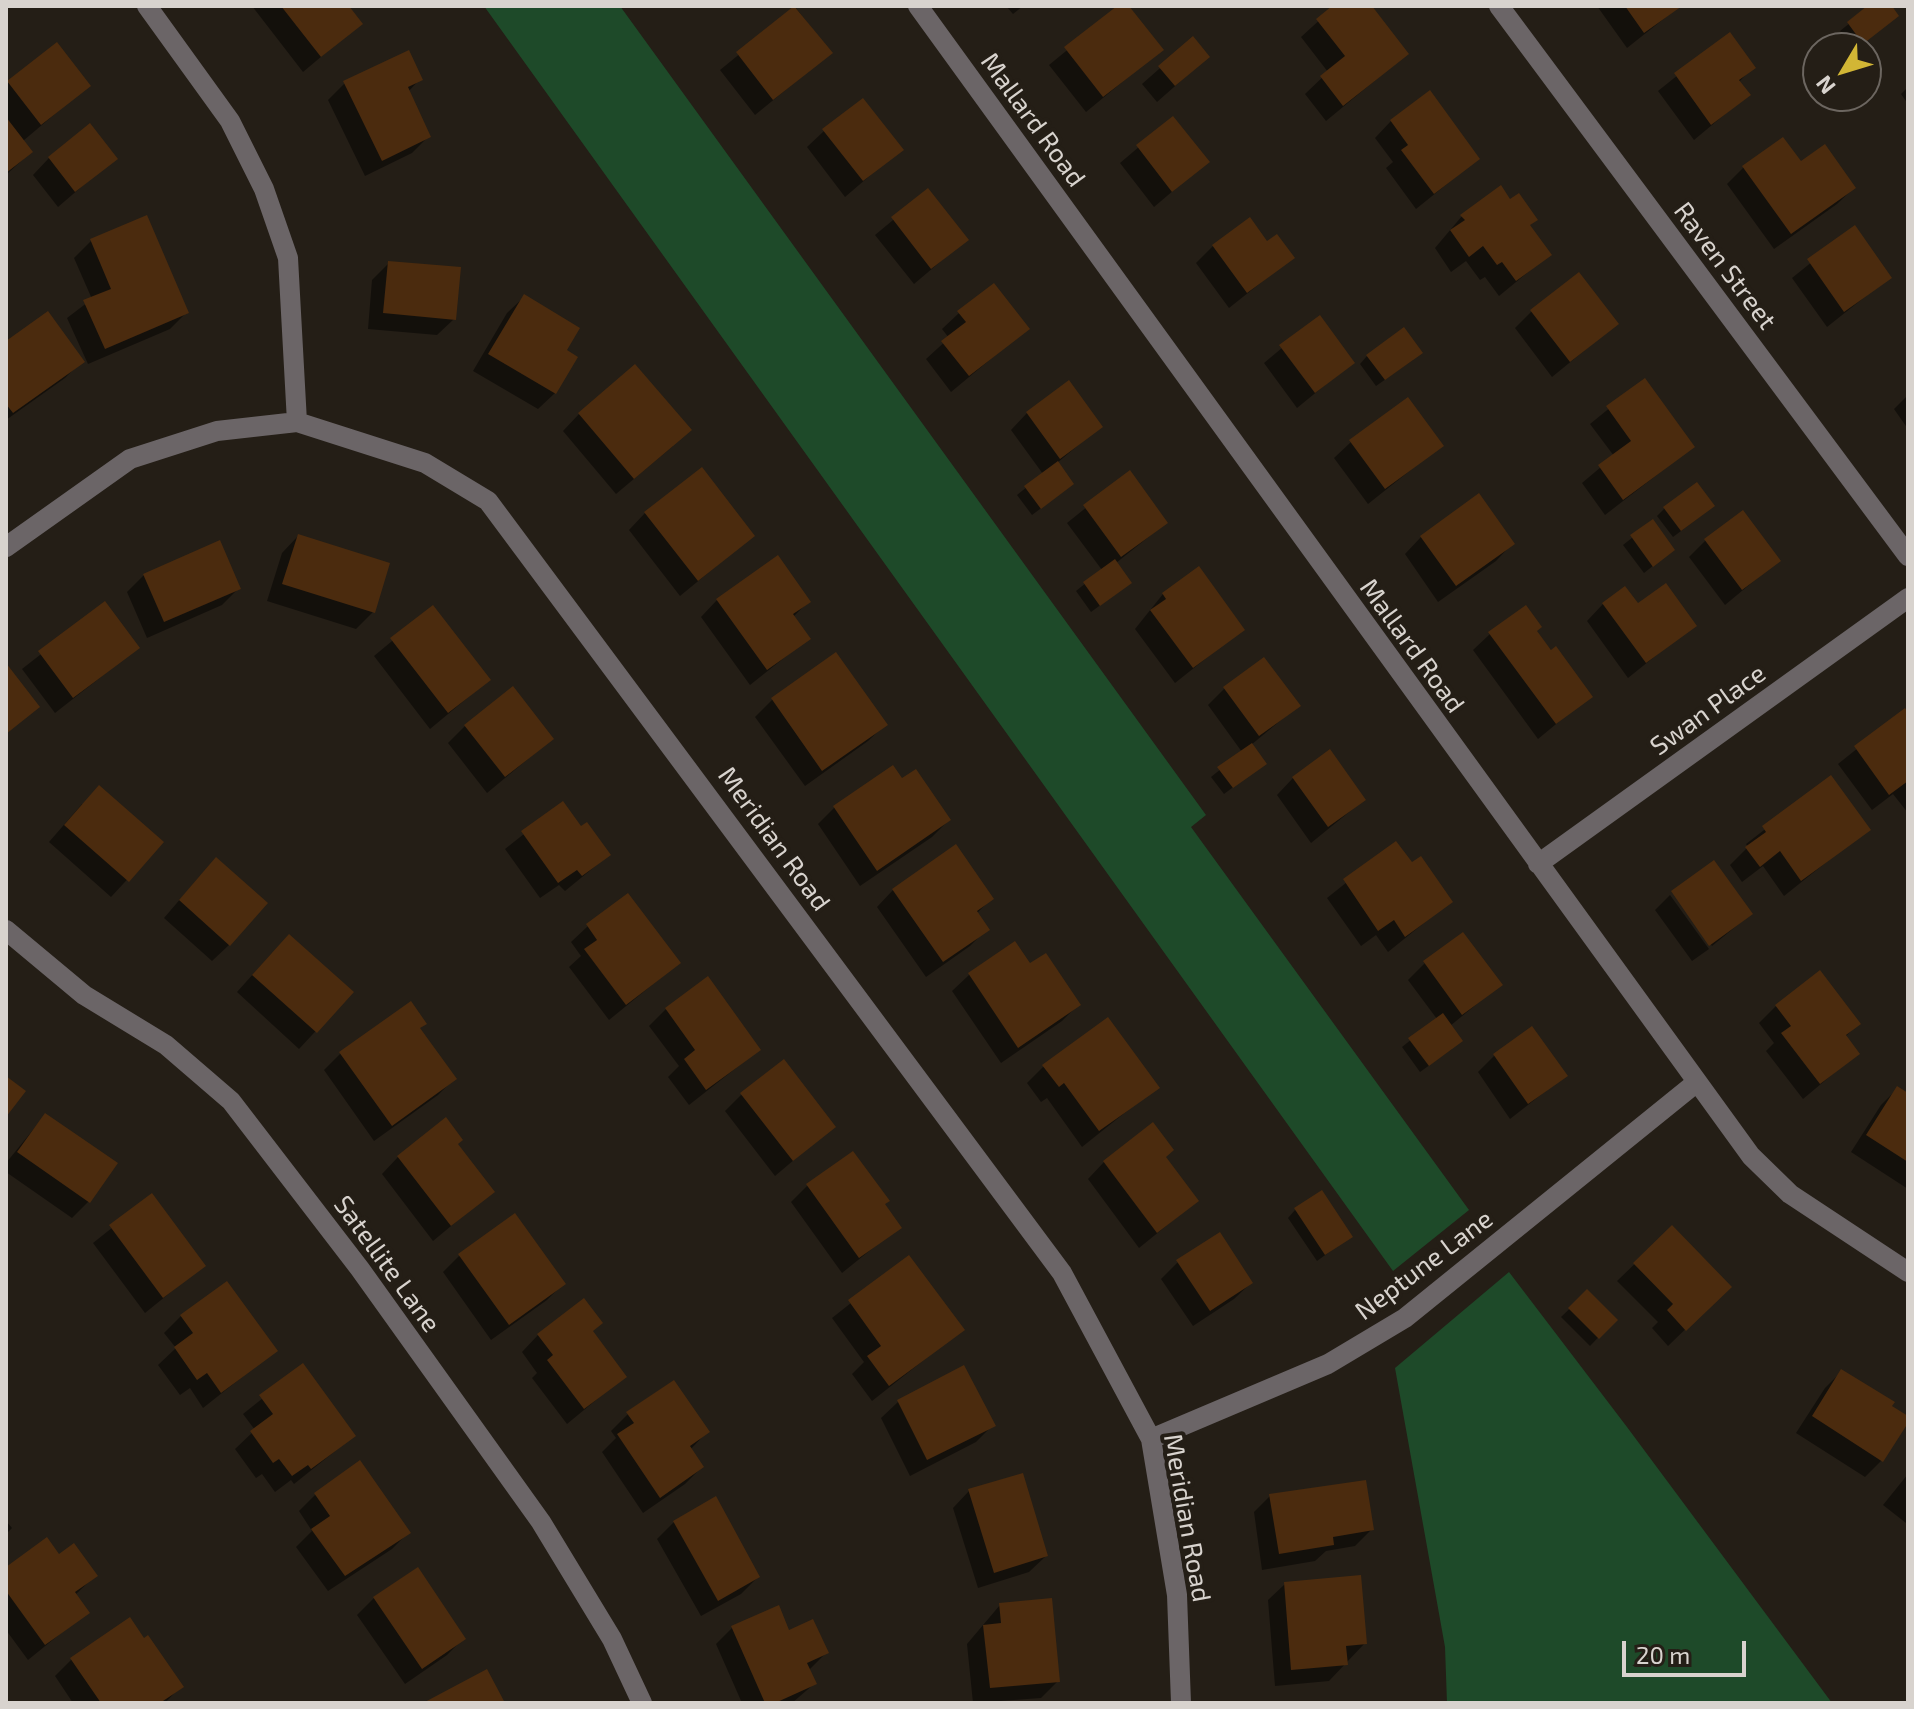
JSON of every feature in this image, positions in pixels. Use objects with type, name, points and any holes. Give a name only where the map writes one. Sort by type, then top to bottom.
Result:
[{"type":"street","points":[[147,6],[230,121],[264,189],[288,258],[297,422]]},
{"type":"street","name":"Mallard Road","points":[[918,6],[1751,1156],[1790,1194],[1908,1272]]},
{"type":"street","name":"Raven Street","points":[[1499,6],[1908,556]]},
{"type":"street","name":"Meridian Road","points":[[6,547],[130,459],[217,431],[297,422],[425,463],[488,501],[1062,1273],[1151,1439],[1177,1595],[1181,1703]]},
{"type":"street","name":"Swan Place","points":[[1538,864],[1908,598]]},
{"type":"street","name":"Satellite Lane","points":[[6,930],[84,995],[166,1045],[231,1101],[360,1269],[541,1522],[612,1639],[642,1703]]},
{"type":"street","name":"Neptune Lane","points":[[1151,1439],[1328,1364],[1405,1318],[1697,1082]]},
{"type":"green space","points":[[484,6],[620,6],[1206,815],[1191,827],[1469,1210],[1393,1271]]},
{"type":"green space","points":[[1509,1272],[1832,1703],[1447,1703],[1445,1647],[1395,1368]]},
{"type":"building","points":[[281,6],[349,6],[363,24],[321,57]]},
{"type":"building","points":[[794,6],[833,53],[773,100],[736,52]]},
{"type":"building","points":[[1117,6],[1129,6],[1164,50],[1103,97],[1064,47]]},
{"type":"building","points":[[1332,6],[1372,6],[1409,54],[1343,106],[1320,76],[1345,56],[1316,19]]},
{"type":"building","points":[[1625,6],[1682,6],[1644,33]]},
{"type":"building","points":[[1867,6],[1892,6],[1899,16],[1878,32],[1854,32],[1847,22]]},
{"type":"building","points":[[1730,32],[1756,68],[1739,80],[1751,95],[1711,125],[1674,73]]},
{"type":"building","points":[[1193,36],[1210,57],[1175,86],[1158,66]]},
{"type":"building","points":[[57,42],[91,86],[41,125],[7,81]]},
{"type":"building","points":[[409,50],[423,80],[408,87],[431,137],[382,161],[343,81]]},
{"type":"building","points":[[1430,90],[1480,159],[1434,194],[1401,150],[1408,145],[1390,120]]},
{"type":"building","points":[[863,98],[904,150],[863,181],[822,129]]},
{"type":"building","points":[[1173,116],[1210,162],[1172,192],[1136,145]]},
{"type":"building","points":[[6,117],[33,152],[6,173]]},
{"type":"building","points":[[90,123],[118,159],[75,192],[48,157]]},
{"type":"building","points":[[1783,137],[1801,161],[1825,144],[1856,188],[1791,234],[1742,166]]},
{"type":"building","points":[[1501,185],[1510,199],[1519,193],[1538,220],[1530,225],[1552,255],[1516,281],[1502,262],[1497,265],[1483,246],[1469,257],[1450,230],[1465,220],[1460,215]]},
{"type":"building","points":[[928,188],[969,240],[931,269],[891,217]]},
{"type":"building","points":[[147,215],[189,313],[105,349],[83,300],[111,289],[90,239]]},
{"type":"building","points":[[1250,217],[1267,241],[1277,234],[1295,258],[1247,293],[1212,245]]},
{"type":"building","points":[[1855,225],[1892,278],[1844,312],[1807,259]]},
{"type":"building","points":[[388,261],[461,267],[456,320],[383,313]]},
{"type":"building","points":[[1579,272],[1619,324],[1570,362],[1530,310]]},
{"type":"building","points":[[994,283],[1030,329],[969,376],[941,341],[966,322],[957,311]]},
{"type":"building","points":[[524,294],[580,328],[567,350],[578,357],[556,394],[488,354]]},
{"type":"building","points":[[48,311],[85,362],[13,413],[6,404],[6,341]]},
{"type":"building","points":[[1320,315],[1355,363],[1315,393],[1279,345]]},
{"type":"building","points":[[1404,327],[1423,353],[1385,380],[1366,355]]},
{"type":"building","points":[[635,364],[692,430],[634,479],[578,413]]},
{"type":"building","points":[[1645,378],[1695,447],[1623,500],[1598,465],[1631,441],[1606,406]]},
{"type":"building","points":[[1069,380],[1103,427],[1060,459],[1026,412]]},
{"type":"building","points":[[1408,397],[1444,446],[1385,489],[1349,440]]},
{"type":"building","points":[[1058,461],[1074,484],[1041,509],[1024,486]]},
{"type":"building","points":[[702,467],[755,536],[698,581],[644,512]]},
{"type":"building","points":[[1130,470],[1168,523],[1121,557],[1083,505]]},
{"type":"building","points":[[1697,482],[1715,506],[1681,531],[1663,507]]},
{"type":"building","points":[[1479,493],[1515,544],[1456,586],[1420,536]]},
{"type":"building","points":[[1743,510],[1781,561],[1742,590],[1704,539]]},
{"type":"building","points":[[1653,519],[1675,550],[1653,567],[1630,535]]},
{"type":"building","points":[[298,534],[390,563],[375,613],[282,584]]},
{"type":"building","points":[[220,540],[241,589],[164,622],[143,574]]},
{"type":"building","points":[[778,555],[811,602],[793,614],[811,639],[767,670],[716,599]]},
{"type":"building","points":[[1115,559],[1132,583],[1100,606],[1083,582]]},
{"type":"building","points":[[1199,566],[1245,630],[1193,668],[1150,610],[1166,599],[1162,593]]},
{"type":"building","points":[[1666,583],[1697,626],[1646,663],[1602,603],[1625,586],[1638,603]]},
{"type":"building","points":[[105,601],[140,648],[73,698],[38,651]]},
{"type":"building","points":[[433,605],[491,680],[448,713],[390,638]]},
{"type":"building","points":[[1526,605],[1542,627],[1537,631],[1551,650],[1556,646],[1593,697],[1556,724],[1488,632]]},
{"type":"building","points":[[836,652],[888,725],[822,771],[771,698]]},
{"type":"building","points":[[1264,657],[1301,706],[1259,736],[1223,687]]},
{"type":"building","points":[[6,663],[40,707],[6,734]]},
{"type":"building","points":[[513,686],[554,739],[505,777],[464,725]]},
{"type":"building","points":[[1905,708],[1908,713],[1908,781],[1889,795],[1854,746]]},
{"type":"building","points":[[1252,743],[1267,764],[1233,788],[1217,767]]},
{"type":"building","points":[[1330,749],[1366,800],[1328,827],[1292,777]]},
{"type":"building","points":[[893,765],[902,778],[916,769],[951,820],[877,871],[833,806]]},
{"type":"building","points":[[1831,775],[1871,830],[1801,881],[1780,851],[1760,867],[1745,847],[1766,832],[1762,826]]},
{"type":"building","points":[[99,785],[164,842],[129,882],[64,825]]},
{"type":"building","points":[[563,801],[581,826],[587,822],[611,855],[582,876],[577,870],[558,883],[521,831]]},
{"type":"building","points":[[1396,841],[1412,862],[1421,856],[1453,902],[1405,937],[1394,920],[1378,931],[1343,879]]},
{"type":"building","points":[[956,844],[994,899],[977,911],[990,930],[943,962],[892,889]]},
{"type":"building","points":[[216,857],[268,903],[230,946],[179,900]]},
{"type":"building","points":[[1714,860],[1753,914],[1709,946],[1671,891]]},
{"type":"building","points":[[628,893],[681,963],[626,1005],[584,949],[597,940],[586,924]]},
{"type":"building","points":[[1463,932],[1503,985],[1462,1015],[1423,961]]},
{"type":"building","points":[[289,934],[354,992],[317,1033],[252,975]]},
{"type":"building","points":[[1015,941],[1030,963],[1046,953],[1081,1005],[1018,1048],[968,973]]},
{"type":"building","points":[[1820,970],[1861,1024],[1846,1035],[1860,1054],[1820,1084],[1781,1033],[1791,1026],[1775,1005]]},
{"type":"building","points":[[708,976],[761,1050],[706,1090],[684,1059],[695,1050],[665,1008]]},
{"type":"building","points":[[411,1001],[427,1024],[420,1028],[457,1079],[392,1126],[339,1052]]},
{"type":"building","points":[[1443,1013],[1463,1041],[1429,1066],[1408,1038]]},
{"type":"building","points":[[1108,1017],[1160,1088],[1099,1131],[1064,1083],[1059,1087],[1042,1065]]},
{"type":"building","points":[[1532,1026],[1568,1076],[1528,1104],[1493,1054]]},
{"type":"building","points":[[784,1059],[836,1127],[793,1161],[740,1093]]},
{"type":"building","points":[[6,1076],[26,1091],[6,1117]]},
{"type":"building","points":[[1897,1086],[1908,1093],[1908,1162],[1866,1135]]},
{"type":"building","points":[[45,1113],[118,1163],[90,1203],[17,1152]]},
{"type":"building","points":[[446,1117],[463,1140],[458,1144],[495,1192],[451,1226],[397,1156]]},
{"type":"building","points":[[1153,1122],[1174,1150],[1166,1157],[1199,1201],[1157,1233],[1103,1161]]},
{"type":"building","points":[[853,1151],[890,1201],[885,1204],[902,1228],[859,1258],[806,1184]]},
{"type":"building","points":[[1322,1190],[1353,1237],[1325,1255],[1294,1208]]},
{"type":"building","points":[[152,1193],[206,1266],[163,1298],[109,1225]]},
{"type":"building","points":[[515,1213],[566,1284],[509,1325],[458,1254]]},
{"type":"building","points":[[1672,1225],[1732,1287],[1686,1331],[1667,1310],[1673,1304],[1633,1263]]},
{"type":"building","points":[[1220,1232],[1253,1283],[1210,1311],[1176,1260]]},
{"type":"building","points":[[909,1255],[965,1330],[889,1386],[867,1356],[881,1346],[848,1300]]},
{"type":"building","points":[[227,1281],[278,1351],[221,1393],[207,1373],[197,1380],[174,1347],[193,1333],[180,1315]]},
{"type":"building","points":[[1587,1289],[1618,1320],[1599,1339],[1568,1308]]},
{"type":"building","points":[[584,1298],[603,1323],[593,1331],[627,1377],[584,1409],[547,1360],[553,1355],[537,1334]]},
{"type":"building","points":[[303,1363],[356,1436],[311,1469],[308,1465],[292,1476],[279,1459],[273,1463],[250,1431],[273,1414],[259,1395]]},
{"type":"building","points":[[964,1365],[996,1426],[927,1460],[897,1400]]},
{"type":"building","points":[[1841,1369],[1895,1402],[1892,1406],[1908,1416],[1908,1423],[1883,1462],[1812,1416]]},
{"type":"building","points":[[674,1380],[710,1432],[690,1446],[704,1467],[660,1498],[617,1434],[634,1423],[626,1412]]},
{"type":"building","points":[[360,1460],[411,1533],[345,1576],[311,1529],[330,1516],[314,1493]]},
{"type":"building","points":[[1023,1473],[1048,1556],[994,1573],[968,1489]]},
{"type":"building","points":[[1366,1480],[1374,1530],[1333,1537],[1334,1545],[1279,1554],[1269,1494]]},
{"type":"building","points":[[716,1496],[760,1577],[718,1601],[673,1521]]},
{"type":"building","points":[[47,1537],[59,1554],[74,1543],[98,1576],[75,1592],[90,1613],[45,1645],[6,1591],[6,1567]]},
{"type":"building","points":[[418,1567],[466,1639],[422,1669],[373,1597]]},
{"type":"building","points":[[1361,1575],[1367,1644],[1346,1646],[1348,1665],[1291,1670],[1284,1582]]},
{"type":"building","points":[[1052,1598],[1060,1682],[990,1688],[983,1625],[1001,1623],[999,1603]]},
{"type":"building","points":[[779,1605],[789,1630],[813,1619],[829,1653],[807,1663],[817,1684],[775,1703],[765,1703],[731,1626]]},
{"type":"building","points":[[130,1617],[144,1638],[148,1635],[184,1687],[160,1703],[101,1703],[70,1658]]},
{"type":"building","points":[[487,1669],[505,1703],[423,1703]]}]
